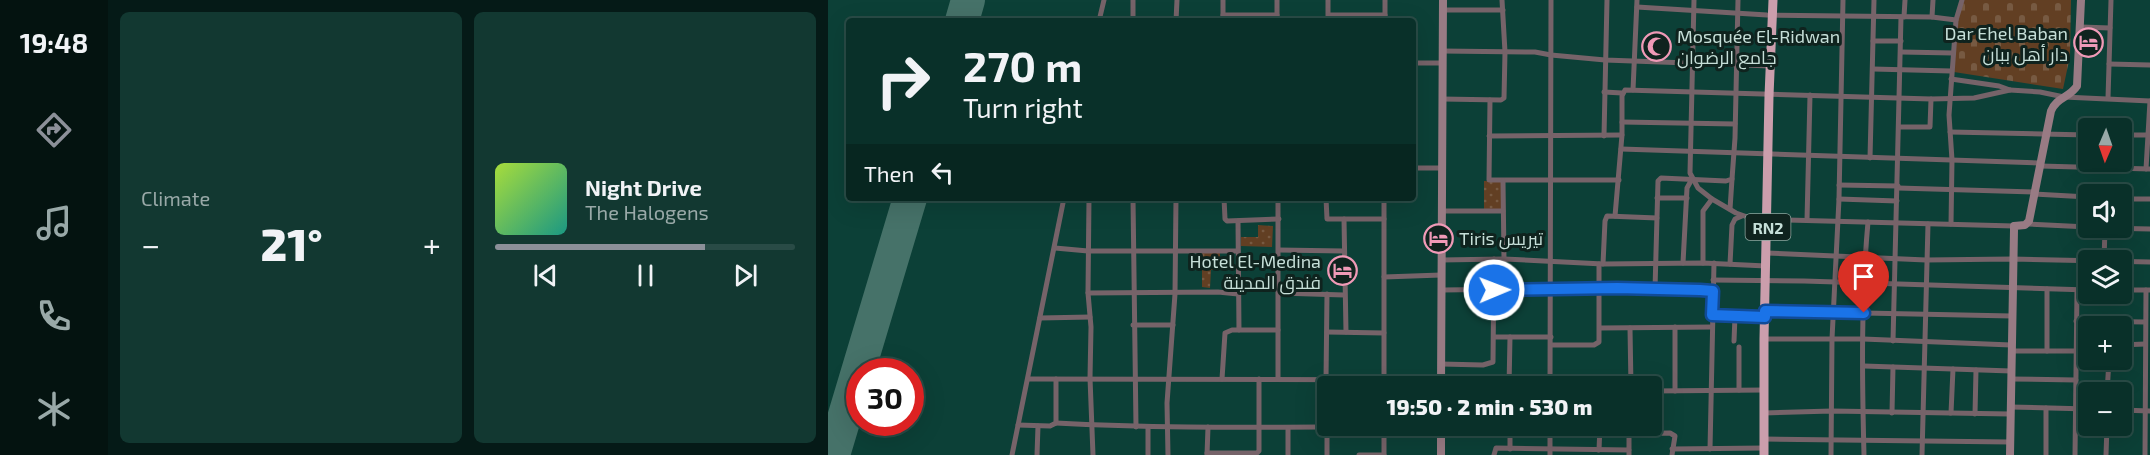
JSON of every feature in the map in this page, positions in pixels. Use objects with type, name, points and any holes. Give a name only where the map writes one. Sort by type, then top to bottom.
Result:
[{"type":"highway","name":"RN2","points":[[1764,447],[1764,339],[1773,0]]},
{"type":"street","points":[[1100,18],[1104,0]]},
{"type":"street","points":[[1133,0],[1133,18]]},
{"type":"street","points":[[1176,18],[1177,0]]},
{"type":"street","points":[[1223,0],[1223,18],[1277,18],[1277,0]]},
{"type":"street","points":[[1328,0],[1329,18],[1385,18],[1385,0]]},
{"type":"street","points":[[1441,376],[1443,0]]},
{"type":"street","points":[[1442,99],[1501,100],[1504,97],[1503,0]]},
{"type":"street","points":[[1550,376],[1551,0]]},
{"type":"street","points":[[1604,136],[1607,0]]},
{"type":"street","points":[[1694,0],[1690,123],[1692,179],[1698,188],[1730,210],[1757,220],[2078,226]]},
{"type":"street","points":[[1730,210],[1734,154],[1738,0]]},
{"type":"street","points":[[1831,455],[1832,339],[1839,199],[1843,0]]},
{"type":"street","points":[[1870,158],[1874,0]]},
{"type":"street","points":[[1893,341],[1901,41],[1905,0]]},
{"type":"street","points":[[1932,17],[1933,0]]},
{"type":"street","points":[[1951,224],[1951,71],[1956,20],[1962,0]]},
{"type":"street","points":[[2028,224],[2054,103],[2074,91],[2077,86],[2081,0]]},
{"type":"street","points":[[2108,98],[2111,0]]},
{"type":"street","points":[[1633,90],[1637,3],[1694,10],[1773,15],[1932,17],[1956,20]]},
{"type":"street","points":[[1443,10],[1503,10]]},
{"type":"street","points":[[2081,27],[2110,28]]},
{"type":"street","points":[[1873,41],[1901,41]]},
{"type":"street","points":[[1442,51],[1535,52],[1605,60],[1771,66]]},
{"type":"street","points":[[1901,52],[1953,53]]},
{"type":"street","points":[[1416,63],[1442,63]]},
{"type":"street","points":[[2109,64],[2150,65]]},
{"type":"street","points":[[1873,69],[1951,71]]},
{"type":"street","points":[[1951,80],[2064,97],[2150,101],[2147,135],[2148,169],[2132,168]]},
{"type":"street","points":[[1605,92],[1622,93],[1625,90],[1633,90],[1769,96],[1950,99],[1974,98],[2010,90]]},
{"type":"street","points":[[1615,216],[1622,135],[1622,93]]},
{"type":"street","points":[[1807,220],[1810,95]]},
{"type":"street","points":[[1900,127],[1930,127],[1931,99]]},
{"type":"street","points":[[1490,100],[1487,179],[1490,181],[1619,180]]},
{"type":"street","points":[[1622,122],[1735,124]]},
{"type":"street","points":[[1950,132],[2078,135]]},
{"type":"street","points":[[1489,136],[1622,135]]},
{"type":"street","points":[[2132,135],[2147,135]]},
{"type":"street","points":[[1621,149],[2078,166]]},
{"type":"street","points":[[1416,168],[1442,168]]},
{"type":"street","points":[[1655,289],[1658,181],[1661,178],[1726,181],[1732,179]]},
{"type":"street","points":[[1683,263],[1687,185],[1692,179]]},
{"type":"street","points":[[1503,181],[1504,259]]},
{"type":"street","points":[[1839,185],[2078,196]]},
{"type":"street","points":[[1657,198],[1687,198]]},
{"type":"street","points":[[1703,263],[1703,211],[1712,199]]},
{"type":"street","points":[[1839,199],[1897,201]]},
{"type":"street","points":[[2132,199],[2150,199]]},
{"type":"street","points":[[1012,455],[1063,201]]},
{"type":"street","points":[[1089,201],[1088,293],[1092,455]]},
{"type":"street","points":[[1133,201],[1132,293],[1136,427]]},
{"type":"street","points":[[1168,455],[1169,379],[1175,294],[1176,201]]},
{"type":"street","points":[[1224,201],[1226,219],[1238,221],[1279,219]]},
{"type":"street","points":[[1278,201],[1278,379]]},
{"type":"street","points":[[1326,201],[1327,219],[1384,219]]},
{"type":"street","points":[[1383,376],[1384,201]]},
{"type":"street","points":[[1442,211],[1503,211]]},
{"type":"street","points":[[1551,345],[1597,344],[1600,339],[1601,264],[1607,216],[1657,218]]},
{"type":"street","points":[[1730,264],[1732,225],[1735,219],[1742,216]]},
{"type":"street","points":[[1344,219],[1346,332]]},
{"type":"street","points":[[1238,221],[1239,330]]},
{"type":"street","points":[[1864,455],[1863,339],[1868,222]]},
{"type":"street","points":[[1922,455],[1923,342],[1928,224]]},
{"type":"street","points":[[2010,455],[2014,226]]},
{"type":"street","points":[[2132,229],[2150,229]]},
{"type":"street","points":[[1054,248],[1238,250]]},
{"type":"street","points":[[1279,250],[1343,251]]},
{"type":"street","points":[[1767,253],[1926,260],[2078,260]]},
{"type":"street","points":[[1442,364],[1490,364],[1494,359],[1494,259]]},
{"type":"street","points":[[1441,260],[1504,259],[1601,264],[1714,263],[1766,266]]},
{"type":"street","points":[[2132,262],[2150,262]]},
{"type":"street","points":[[1710,449],[1714,263]]},
{"type":"street","points":[[1384,277],[1441,275]]},
{"type":"street","points":[[1713,280],[2077,290],[2075,455]]},
{"type":"street","points":[[2047,289],[2047,351]]},
{"type":"street","points":[[1442,290],[1713,291]]},
{"type":"street","points":[[2132,290],[2148,290],[2145,322],[2145,344],[2148,358],[2145,455]]},
{"type":"street","points":[[1088,293],[1218,292],[1238,294]]},
{"type":"street","points":[[1279,293],[1344,295]]},
{"type":"street","points":[[1326,376],[1327,294]]},
{"type":"street","points":[[1712,315],[1834,311],[2012,316]]},
{"type":"street","points":[[1734,341],[1735,316]]},
{"type":"street","points":[[1040,318],[1090,317]]},
{"type":"street","points":[[2132,323],[2145,322]]},
{"type":"street","points":[[1133,325],[1173,325]]},
{"type":"street","points":[[1675,327],[1675,391]]},
{"type":"street","points":[[1600,328],[1712,327]]},
{"type":"street","points":[[1630,328],[1631,376]]},
{"type":"street","points":[[1222,379],[1225,333],[1230,330],[1278,330]]},
{"type":"street","points":[[1327,332],[1384,333]]},
{"type":"street","points":[[1494,337],[1551,337]]},
{"type":"street","points":[[1509,376],[1510,337]]},
{"type":"street","points":[[1764,339],[1863,339],[2076,351]]},
{"type":"street","points":[[2132,345],[2145,344]]},
{"type":"street","points":[[1739,347],[1739,390]]},
{"type":"street","points":[[1864,366],[1976,370],[2076,380]]},
{"type":"street","points":[[1892,413],[1893,367]]},
{"type":"street","points":[[1951,413],[1953,369]]},
{"type":"street","points":[[1975,414],[1976,370]]},
{"type":"street","points":[[1029,379],[1317,380]]},
{"type":"street","points":[[1056,379],[1056,423]]},
{"type":"street","points":[[1208,427],[1207,454],[1257,453],[1260,448],[1259,379]]},
{"type":"street","points":[[1662,391],[1764,390]]},
{"type":"street","points":[[2046,408],[2046,455]]},
{"type":"street","points":[[1764,413],[1832,411],[1975,414],[2010,410],[2076,408]]},
{"type":"street","points":[[2132,410],[2148,411]]},
{"type":"street","points":[[1018,426],[1050,426],[1056,423],[1136,427],[1317,427]]},
{"type":"street","points":[[1037,455],[1038,426]]},
{"type":"street","points":[[1148,427],[1148,455]]},
{"type":"street","points":[[1288,428],[1288,455]]},
{"type":"street","points":[[1662,433],[1670,433],[1675,436],[1672,452],[1764,447],[1832,440],[2010,442]]},
{"type":"street","points":[[1327,436],[1327,455]]},
{"type":"street","points":[[1359,455],[1384,455],[1384,436]]},
{"type":"street","points":[[1441,436],[1441,455]]},
{"type":"street","points":[[1510,436],[1510,448]]},
{"type":"street","points":[[1550,436],[1550,452]]},
{"type":"street","points":[[1599,450],[1600,436]]},
{"type":"street","points":[[1494,455],[1497,448],[1550,452],[1599,450],[1629,453],[1629,436]]},
{"type":"street","points":[[2106,455],[2107,436]]},
{"type":"green space","points":[[1963,0],[2071,0],[2070,56],[2063,89],[1954,72],[1958,16]]},
{"type":"green space","points":[[1484,181],[1502,181],[1503,210],[1484,211]]},
{"type":"green space","points":[[1258,225],[1273,226],[1272,247],[1241,246],[1241,237],[1258,237]]},
{"type":"green space","points":[[1202,252],[1220,253],[1220,270],[1211,270],[1210,288],[1202,287]]},
{"type":"runway","points":[[963,18],[968,0]]},
{"type":"runway","points":[[833,455],[909,201]]},
{"type":"place","name":"Dar Ehel Baban دار أهل ببان","points":[[2089,43]]},
{"type":"place","name":"Mosquée El-Ridwan جامع الرضوان","points":[[1656,46]]},
{"type":"place","name":"Tiris تيريس","points":[[1438,238]]},
{"type":"place","name":"Hotel El-Medina فندق المدينة","points":[[1342,271]]},
{"type":"route","points":[[1494,290],[1617,288],[1700,290],[1713,291],[1712,315],[1765,317],[1765,311],[1864,313]]}]
